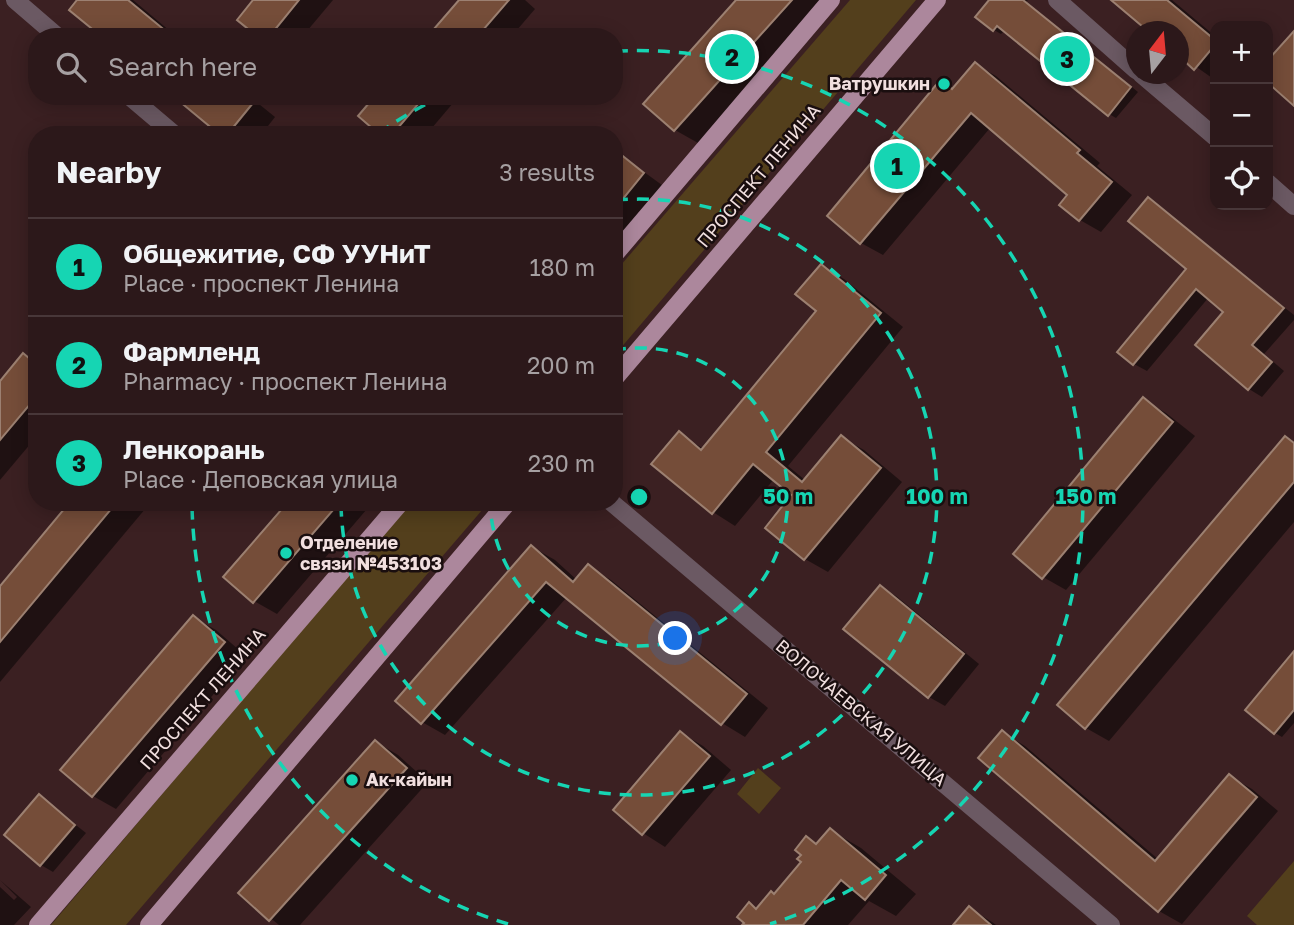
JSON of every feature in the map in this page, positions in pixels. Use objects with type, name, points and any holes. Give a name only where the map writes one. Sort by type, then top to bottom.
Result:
[{"type":"main road","points":[[623,244],[831,0]]},
{"type":"main road","name":"ПРОСПЕКТ ЛЕНИНА","points":[[623,368],[937,0]]},
{"type":"main road","name":"ПРОСПЕКТ ЛЕНИНА","points":[[38,925],[393,511]]},
{"type":"main road","points":[[149,925],[500,511]]},
{"type":"street","points":[[15,0],[48,28]]},
{"type":"street","points":[[1057,0],[1126,61]]},
{"type":"street","points":[[1153,84],[1210,133]]},
{"type":"street","points":[[140,105],[164,126]]},
{"type":"street","points":[[1273,187],[1294,206]]},
{"type":"street","name":"ВОЛОЧАЕВСКАЯ УЛИЦА","points":[[622,511],[1111,925]]},
{"type":"shaded area","points":[[850,0],[916,0],[623,345],[623,263]]},
{"type":"shaded area","points":[[402,511],[481,511],[126,925],[51,925]]},
{"type":"shaded area","points":[[758,768],[781,788],[759,814],[737,794]]},
{"type":"shaded area","points":[[1294,861],[1294,925],[1257,925],[1247,916]]},
{"type":"building","points":[[77,0],[128,0],[162,28],[91,28],[69,10]]},
{"type":"building","points":[[253,0],[299,0],[276,28],[247,28],[237,20]]},
{"type":"building","points":[[459,0],[509,0],[485,28],[435,28]]},
{"type":"building","points":[[736,0],[792,0],[674,131],[643,104]]},
{"type":"building","points":[[989,0],[1023,0],[1131,87],[1108,116],[997,26],[993,31],[975,17]]},
{"type":"building","points":[[1111,0],[1167,0],[1210,36],[1210,51],[1194,70],[1189,65],[1189,21],[1136,21]]},
{"type":"building","points":[[1294,31],[1294,106],[1273,87],[1273,54]]},
{"type":"building","points":[[975,62],[1080,150],[1077,153],[1112,182],[1079,221],[1059,205],[1067,195],[971,113],[860,244],[827,216],[941,79],[952,89]]},
{"type":"building","points":[[184,105],[251,105],[234,126],[209,126]]},
{"type":"building","points":[[367,105],[417,105],[400,126],[370,126],[358,116]]},
{"type":"building","points":[[623,156],[644,173],[623,199]]},
{"type":"building","points":[[1148,197],[1284,308],[1252,345],[1272,362],[1248,390],[1195,345],[1223,312],[1196,289],[1133,365],[1117,352],[1186,269],[1128,221]]},
{"type":"building","points":[[821,264],[881,313],[766,452],[802,482],[841,435],[881,468],[804,560],[765,528],[791,495],[753,464],[712,514],[651,464],[679,431],[701,450],[816,311],[795,294]]},
{"type":"building","points":[[23,353],[28,357],[28,407],[0,440],[0,381]]},
{"type":"building","points":[[1143,397],[1173,422],[1042,579],[1013,554]]},
{"type":"building","points":[[1285,436],[1294,443],[1294,482],[1085,729],[1057,705]]},
{"type":"building","points":[[62,511],[109,511],[0,642],[0,586]]},
{"type":"building","points":[[280,511],[332,511],[253,603],[223,577]]},
{"type":"building","points":[[531,545],[573,582],[588,564],[747,694],[721,725],[546,582],[421,724],[395,701]]},
{"type":"building","points":[[880,585],[964,654],[928,698],[843,629]]},
{"type":"building","points":[[193,615],[225,642],[92,797],[60,770]]},
{"type":"building","points":[[1294,651],[1294,710],[1274,734],[1245,710]]},
{"type":"building","points":[[1002,730],[1155,861],[1229,774],[1257,797],[1158,912],[978,758]]},
{"type":"building","points":[[680,731],[710,756],[642,835],[613,810]]},
{"type":"building","points":[[375,740],[407,768],[269,921],[238,893]]},
{"type":"building","points":[[39,794],[75,825],[40,866],[4,835]]},
{"type":"building","points":[[830,828],[886,875],[865,900],[841,880],[803,925],[742,925],[744,923],[737,917],[749,902],[756,909],[771,891],[774,894],[801,862],[797,859],[801,855],[795,850],[806,836],[816,844]]},
{"type":"building","points":[[969,906],[991,925],[953,925]]},
{"type":"place","name":"Фармленд","points":[[732,57]]},
{"type":"place","name":"Ленкорань","points":[[1067,59]]},
{"type":"place","name":"Ватрушкин","points":[[944,84]]},
{"type":"place","name":"Общежитие, СФ УУНиТ","points":[[897,166]]},
{"type":"place","name":"Отделение связи №453103","points":[[286,553]]},
{"type":"place","name":"Ак-кайын","points":[[352,780]]}]
